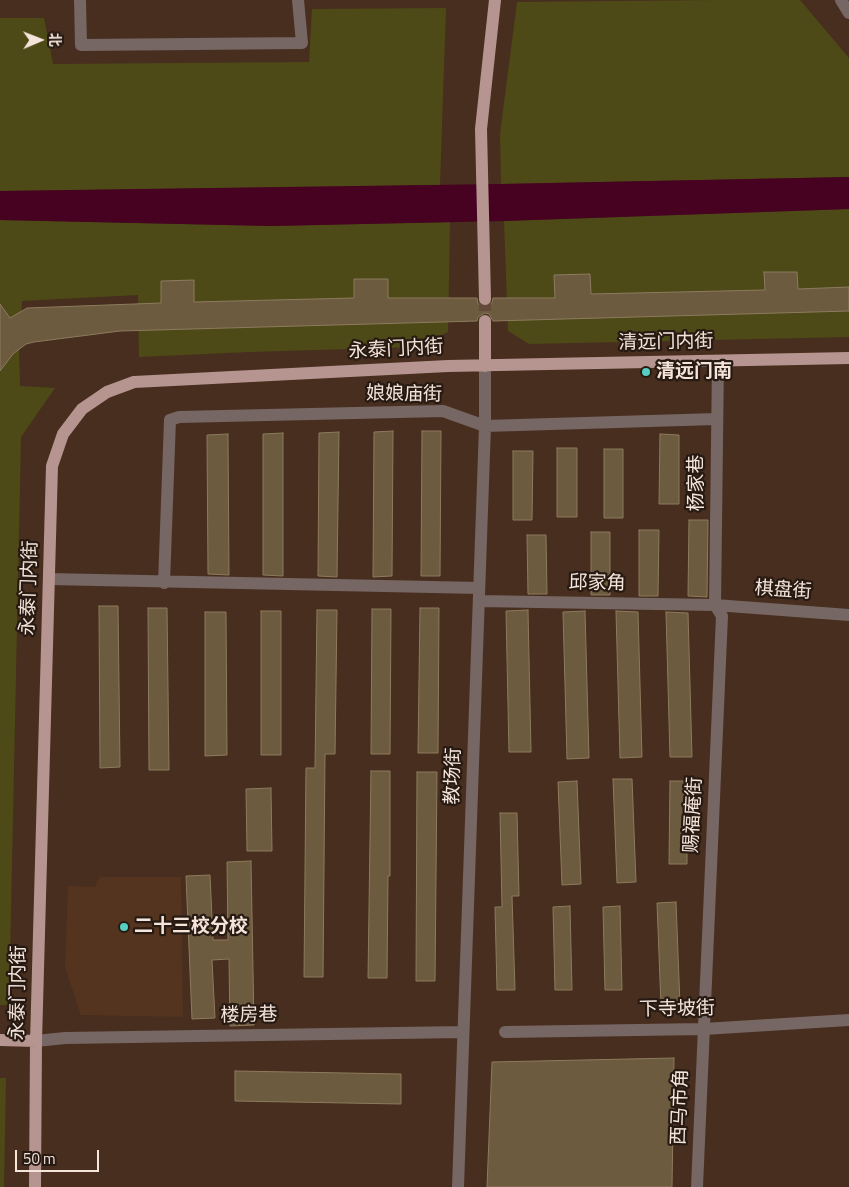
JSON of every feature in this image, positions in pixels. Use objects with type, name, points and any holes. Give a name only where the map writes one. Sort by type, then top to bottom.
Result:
[{"type":"main road","points":[[485,299],[481,129],[495,0]]},
{"type":"main road","points":[[485,321],[485,366]]},
{"type":"main road","name":"清远门内街","points":[[485,366],[849,358]]},
{"type":"main road","name":"永泰门内街","points":[[35,1187],[36,1041],[52,466],[62,434],[82,409],[107,392],[134,382],[448,366],[485,366]]},
{"type":"main road","points":[[0,1040],[36,1041]]},
{"type":"street","points":[[80,0],[81,45],[302,43],[298,0]]},
{"type":"street","points":[[841,0],[849,13]]},
{"type":"street","name":"杨家巷","points":[[715,605],[718,361]]},
{"type":"street","name":"教场街","points":[[458,1187],[485,426],[485,366]]},
{"type":"street","name":"娘娘庙街","points":[[164,583],[170,420],[179,417],[443,411],[485,426],[716,419]]},
{"type":"street","name":"邱家角","points":[[49,579],[479,594],[715,605]]},
{"type":"street","name":"棋盘街","points":[[715,605],[849,615]]},
{"type":"street","name":"赐福庵街","points":[[704,1029],[722,616],[715,605]]},
{"type":"street","name":"下寺坡街","points":[[505,1032],[704,1029],[849,1020]]},
{"type":"street","name":"西马市角","points":[[697,1187],[704,1029]]},
{"type":"street","name":"楼房巷","points":[[36,1041],[65,1038],[463,1032]]},
{"type":"shaded area","points":[[800,0],[849,58],[849,177],[501,184],[500,134],[517,2]]},
{"type":"shaded area","points":[[446,8],[440,185],[0,191],[0,18],[44,18],[53,64],[309,62],[312,9]]},
{"type":"shaded area","points":[[849,177],[849,209],[504,221],[271,226],[0,220],[0,191]]},
{"type":"shaded area","points":[[849,209],[849,337],[529,344],[508,331],[504,221]]},
{"type":"shaded area","points":[[0,220],[271,226],[450,222],[448,332],[417,347],[139,357],[138,295],[22,301],[19,350],[20,386],[55,388],[21,437],[9,1005],[0,1005]]},
{"type":"shaded area","name":"二十三校分校","points":[[100,877],[181,877],[183,1017],[81,1015],[65,967],[68,886],[95,887]]},
{"type":"shaded area","points":[[0,1078],[6,1078],[4,1187],[0,1187]]},
{"type":"building","points":[[764,272],[797,272],[798,289],[849,287],[849,311],[493,321],[489,314],[485,313],[478,317],[477,321],[120,331],[26,344],[13,354],[0,371],[0,304],[10,318],[27,308],[161,303],[161,281],[194,280],[194,302],[354,298],[354,279],[388,279],[388,298],[477,298],[478,304],[485,307],[492,303],[493,298],[555,298],[554,275],[590,274],[591,294],[765,290]]},
{"type":"building","points":[[393,431],[392,576],[373,577],[374,432]]},
{"type":"building","points":[[422,431],[441,431],[440,576],[421,576]]},
{"type":"building","points":[[339,432],[337,577],[318,576],[319,433]]},
{"type":"building","points":[[283,433],[283,576],[263,575],[263,434]]},
{"type":"building","points":[[228,434],[229,575],[208,574],[207,435]]},
{"type":"building","points":[[660,434],[679,435],[679,504],[659,504]]},
{"type":"building","points":[[557,448],[577,448],[577,517],[557,517]]},
{"type":"building","points":[[604,449],[623,449],[623,518],[604,518]]},
{"type":"building","points":[[513,451],[533,451],[532,520],[513,520]]},
{"type":"building","points":[[689,520],[708,520],[707,597],[688,596]]},
{"type":"building","points":[[639,530],[659,530],[658,596],[639,596]]},
{"type":"building","points":[[591,532],[610,532],[610,595],[591,595]]},
{"type":"building","points":[[527,535],[546,535],[547,594],[528,594]]},
{"type":"building","points":[[99,606],[118,606],[120,767],[100,768]]},
{"type":"building","points":[[148,608],[167,608],[169,770],[149,770]]},
{"type":"building","points":[[420,608],[439,608],[438,753],[418,753]]},
{"type":"building","points":[[372,609],[391,609],[390,754],[371,754]]},
{"type":"building","points":[[317,610],[337,610],[335,754],[325,754],[323,977],[304,977],[306,768],[315,768]]},
{"type":"building","points":[[528,610],[531,752],[509,752],[506,611]]},
{"type":"building","points":[[261,611],[281,611],[281,755],[261,755]]},
{"type":"building","points":[[585,611],[589,758],[567,759],[563,612]]},
{"type":"building","points":[[616,611],[638,612],[642,757],[620,758]]},
{"type":"building","points":[[205,612],[226,612],[227,755],[205,756]]},
{"type":"building","points":[[666,612],[688,613],[692,757],[670,757]]},
{"type":"building","points":[[371,771],[390,771],[390,876],[388,876],[387,978],[368,978]]},
{"type":"building","points":[[417,772],[437,772],[435,981],[416,981]]},
{"type":"building","points":[[613,779],[632,779],[636,882],[617,883]]},
{"type":"building","points":[[577,781],[581,884],[562,885],[558,782]]},
{"type":"building","points":[[670,781],[687,781],[687,864],[669,864]]},
{"type":"building","points":[[271,788],[272,851],[247,851],[246,789]]},
{"type":"building","points":[[500,813],[517,813],[519,896],[512,896],[515,990],[497,990],[495,907],[502,907]]},
{"type":"building","points":[[251,861],[254,1025],[230,1026],[229,959],[212,960],[215,1018],[192,1019],[186,876],[210,875],[213,940],[228,940],[227,862]]},
{"type":"building","points":[[676,902],[680,1005],[661,1006],[657,903]]},
{"type":"building","points":[[570,906],[572,990],[555,990],[553,907]]},
{"type":"building","points":[[620,906],[622,990],[605,990],[603,907]]},
{"type":"building","points":[[674,1058],[672,1187],[487,1187],[492,1062]]},
{"type":"building","points":[[235,1071],[401,1074],[401,1104],[235,1101]]},
{"type":"tunnel","points":[[485,299],[485,321]]},
{"type":"place","name":"清远门南","points":[[646,372]]},
{"type":"place","name":"二十三校分校","points":[[124,927]]}]
